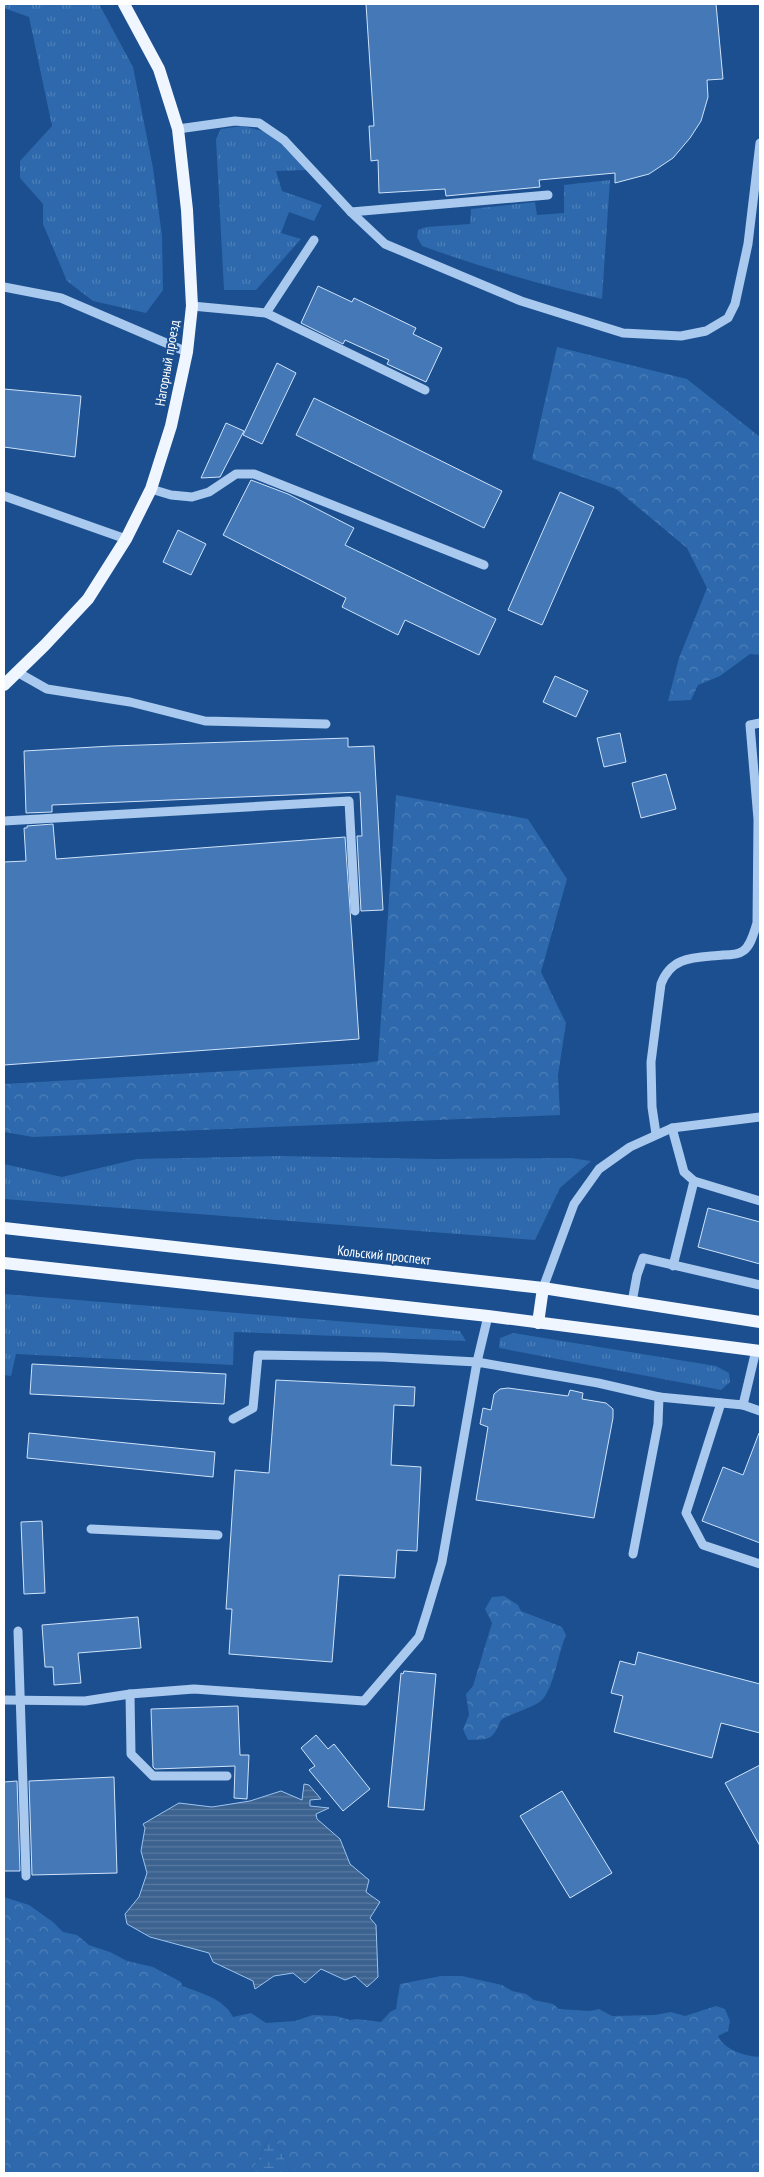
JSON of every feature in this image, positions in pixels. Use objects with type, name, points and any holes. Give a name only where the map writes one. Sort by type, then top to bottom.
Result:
[{"type":"main road","name":"Нагорный проезд","points":[[4,685],[88,600],[126,539],[150,489],[171,426],[187,352],[192,306],[187,210],[178,129],[159,69],[124,4]]},
{"type":"main road","name":"Кольский проспект","points":[[4,1228],[543,1288],[760,1322]]},
{"type":"main road","points":[[4,1263],[488,1316],[758,1350]]},
{"type":"main road","points":[[538,1323],[543,1288]]},
{"type":"street","points":[[178,129],[234,121],[259,123],[284,140],[351,212],[385,244],[521,301],[623,333],[681,336],[706,331],[728,318],[735,304],[748,244],[760,143]]},
{"type":"street","points":[[351,212],[548,195]]},
{"type":"street","points":[[266,313],[314,240]]},
{"type":"street","points":[[4,287],[61,298],[187,352]]},
{"type":"street","points":[[192,306],[266,313],[425,390]]},
{"type":"street","points":[[150,489],[171,495],[192,497],[208,492],[236,474],[254,474],[484,565]]},
{"type":"street","points":[[4,496],[126,539]]},
{"type":"street","points":[[17,672],[47,689],[130,702],[204,721],[326,724]]},
{"type":"street","points":[[656,1134],[652,1107],[652,1062],[661,984],[665,974],[672,965],[684,960],[732,955],[743,951],[755,929],[758,819],[750,725],[760,723]]},
{"type":"street","points":[[4,821],[349,801],[355,911]]},
{"type":"street","points":[[543,1288],[574,1204],[599,1169],[630,1147],[672,1128],[760,1117]]},
{"type":"street","points":[[672,1128],[684,1172],[694,1181],[760,1201]]},
{"type":"street","points":[[673,1266],[694,1181]]},
{"type":"street","points":[[632,1302],[637,1275],[643,1258],[760,1285]]},
{"type":"street","points":[[4,1700],[85,1701],[130,1694],[194,1689],[364,1701],[418,1637],[427,1612],[442,1562],[488,1316]]},
{"type":"street","points":[[743,1406],[758,1350]]},
{"type":"street","points":[[233,1419],[253,1408],[258,1355],[384,1357],[478,1362],[598,1383],[659,1397],[743,1406],[760,1411]]},
{"type":"street","points":[[633,1554],[658,1424],[659,1397]]},
{"type":"street","points":[[721,1403],[686,1513],[703,1546],[760,1564]]},
{"type":"street","points":[[91,1529],[218,1535]]},
{"type":"street","points":[[18,1631],[26,1876]]},
{"type":"street","points":[[130,1694],[130,1754],[152,1776],[227,1776]]},
{"type":"green space","points":[[4,4],[99,4],[133,67],[153,168],[162,236],[163,290],[146,313],[93,301],[67,281],[43,224],[43,204],[20,178],[20,161],[52,126],[29,17],[4,8]]},
{"type":"green space","points":[[242,126],[267,132],[287,147],[308,170],[276,171],[282,191],[322,205],[314,221],[289,212],[281,233],[301,239],[256,290],[224,290],[216,139],[221,129]]},
{"type":"green space","points":[[610,180],[602,299],[533,282],[466,261],[422,246],[417,237],[418,230],[426,227],[470,224],[471,209],[535,202],[537,215],[564,213],[564,185]]},
{"type":"green space","points":[[557,347],[687,379],[760,437],[760,655],[750,654],[720,676],[698,685],[691,700],[668,701],[679,658],[707,588],[687,548],[616,489],[532,459]]},
{"type":"green space","points":[[396,795],[528,819],[567,879],[541,972],[566,1023],[558,1075],[560,1115],[33,1137],[4,1132],[4,1084],[378,1061]]},
{"type":"green space","points":[[280,1156],[434,1159],[570,1158],[591,1161],[560,1188],[535,1240],[4,1199],[4,1164],[62,1177],[137,1159]]},
{"type":"green space","points":[[4,1294],[460,1331],[466,1341],[234,1332],[233,1365],[16,1354],[11,1376],[4,1375]]},
{"type":"green space","points":[[513,1333],[716,1366],[729,1373],[730,1382],[721,1390],[499,1348],[500,1338]]},
{"type":"green space","points":[[504,1596],[518,1605],[521,1611],[562,1627],[566,1635],[553,1680],[541,1701],[501,1720],[495,1732],[489,1738],[468,1740],[463,1729],[469,1715],[466,1694],[473,1686],[492,1623],[485,1609],[492,1597]]},
{"type":"green space","points":[[4,1897],[29,1905],[53,1922],[63,1932],[77,1935],[89,1945],[110,1952],[127,1961],[153,1967],[181,1982],[182,1986],[211,1997],[229,2010],[233,2017],[251,2013],[266,2023],[295,2021],[313,2015],[381,2022],[390,2012],[396,2009],[400,1984],[441,1976],[462,1976],[502,1985],[512,1991],[526,1994],[534,2000],[553,2004],[559,2009],[590,2011],[599,2009],[612,2016],[655,2015],[671,2012],[685,2016],[716,2006],[725,2009],[730,2021],[728,2031],[718,2036],[721,2041],[730,2049],[760,2057],[760,2173],[289,2173],[290,2170],[272,2133],[256,2164],[249,2173],[4,2173]]},
{"type":"green space","points":[[272,2133],[290,2170],[289,2173],[249,2173],[256,2164]]},
{"type":"shaded area","points":[[304,1784],[309,1785],[321,1799],[310,1800],[310,1806],[329,1808],[316,1814],[317,1819],[340,1839],[350,1864],[369,1880],[366,1892],[380,1902],[370,1918],[376,1925],[378,1977],[367,1987],[355,1976],[345,1980],[321,1969],[305,1983],[293,1973],[274,1976],[255,1989],[253,1981],[213,1962],[209,1953],[150,1937],[127,1924],[125,1914],[139,1897],[147,1873],[141,1851],[145,1828],[143,1824],[179,1803],[212,1807],[250,1801],[281,1791],[302,1800]]},
{"type":"building","points":[[366,4],[716,4],[723,79],[707,80],[708,97],[701,121],[673,158],[649,174],[615,183],[615,173],[539,180],[540,187],[446,196],[445,189],[379,193],[378,160],[371,161],[369,126],[374,126]]},
{"type":"building","points":[[318,286],[352,302],[354,298],[416,328],[413,334],[442,348],[426,382],[387,364],[389,360],[345,340],[343,344],[301,323]]},
{"type":"building","points":[[277,363],[296,373],[262,444],[243,435]]},
{"type":"building","points":[[4,389],[81,396],[75,457],[4,447]]},
{"type":"building","points":[[314,398],[502,491],[484,528],[296,435]]},
{"type":"building","points":[[226,423],[244,431],[220,477],[201,478]]},
{"type":"building","points":[[251,480],[288,494],[354,528],[345,545],[496,619],[479,655],[405,620],[398,635],[342,607],[346,598],[223,535]]},
{"type":"building","points":[[560,492],[594,507],[542,625],[508,610]]},
{"type":"building","points":[[178,530],[206,544],[191,575],[163,562]]},
{"type":"building","points":[[555,676],[588,691],[576,717],[543,702]]},
{"type":"building","points":[[620,733],[626,762],[604,767],[597,738]]},
{"type":"building","points":[[348,738],[348,747],[374,746],[383,910],[361,911],[357,836],[362,836],[360,792],[52,805],[52,812],[26,813],[24,751]]},
{"type":"building","points":[[666,774],[676,809],[641,818],[632,783]]},
{"type":"building","points":[[53,824],[56,859],[345,837],[359,1039],[4,1065],[4,862],[26,861],[24,828],[27,828],[27,826]]},
{"type":"building","points":[[708,1208],[760,1222],[760,1264],[698,1247]]},
{"type":"building","points":[[32,1364],[226,1374],[224,1404],[30,1394]]},
{"type":"building","points":[[276,1380],[415,1387],[414,1406],[394,1405],[391,1465],[421,1467],[417,1551],[397,1550],[395,1578],[339,1575],[332,1662],[229,1654],[232,1609],[226,1609],[235,1470],[269,1473]]},
{"type":"building","points":[[508,1388],[568,1396],[570,1390],[583,1393],[582,1399],[606,1403],[613,1409],[613,1418],[594,1518],[476,1500],[488,1427],[480,1424],[483,1408],[491,1410],[494,1394],[500,1389]]},
{"type":"building","points":[[29,1433],[215,1452],[213,1477],[27,1458]]},
{"type":"building","points":[[759,1433],[760,1543],[702,1521],[723,1467],[743,1475]]},
{"type":"building","points":[[42,1521],[45,1593],[24,1594],[21,1522]]},
{"type":"building","points":[[138,1617],[141,1648],[78,1653],[81,1683],[54,1685],[53,1667],[45,1667],[42,1625]]},
{"type":"building","points":[[638,1652],[760,1684],[760,1733],[721,1723],[712,1758],[614,1732],[623,1696],[611,1693],[620,1661],[635,1665]]},
{"type":"building","points":[[404,1671],[436,1674],[424,1810],[388,1807],[401,1673],[403,1674]]},
{"type":"building","points":[[238,1706],[240,1755],[249,1755],[247,1799],[234,1798],[235,1766],[155,1769],[153,1767],[151,1709]]},
{"type":"building","points":[[316,1735],[328,1749],[334,1744],[370,1789],[343,1811],[309,1770],[315,1766],[301,1748]]},
{"type":"building","points":[[760,1765],[760,1846],[725,1783]]},
{"type":"building","points":[[114,1777],[117,1873],[32,1875],[29,1781]]},
{"type":"building","points":[[17,1781],[20,1871],[4,1871],[4,1782]]},
{"type":"building","points":[[562,1791],[612,1873],[570,1898],[520,1816]]}]
